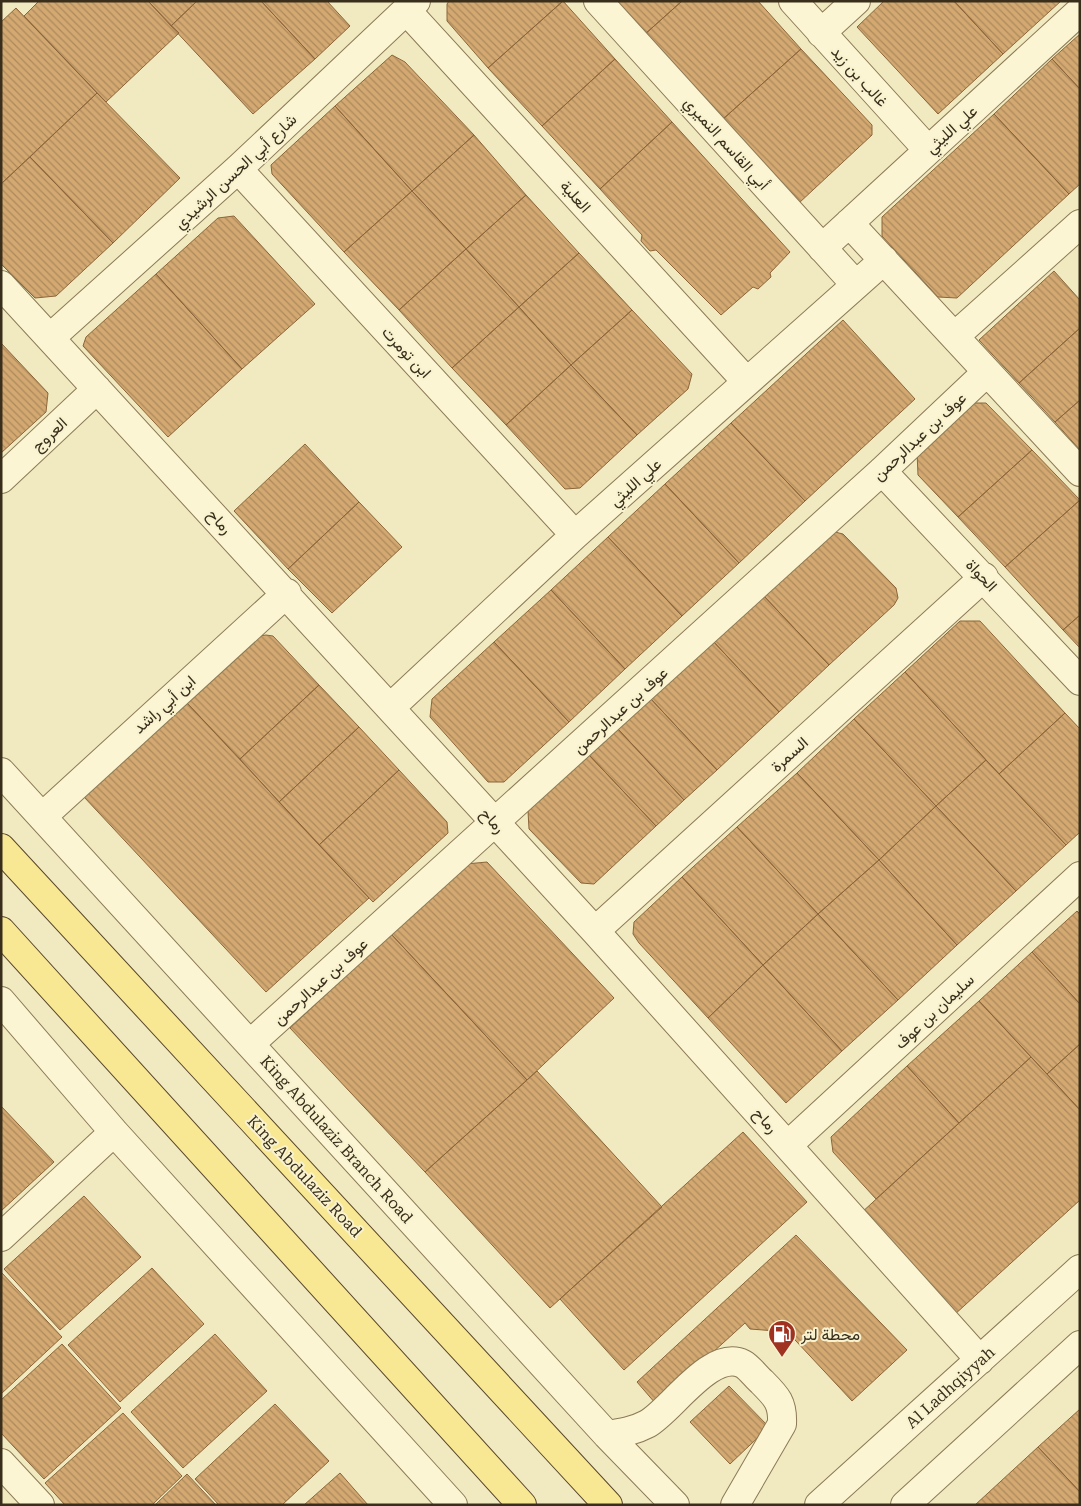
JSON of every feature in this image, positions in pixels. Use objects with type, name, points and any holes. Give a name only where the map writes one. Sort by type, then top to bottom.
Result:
[{"type":"main road","name":"King Abdulaziz Road","points":[[1,848],[608,1505]]},
{"type":"main road","points":[[1,931],[522,1505]]},
{"type":"street","name":"أبي القاسم النميري","points":[[598,1],[856,285]]},
{"type":"street","name":"غالب بن زيد","points":[[793,1],[928,150]]},
{"type":"street","points":[[821,33],[856,1]]},
{"type":"street","name":"شارع أبي الحسن الرشيدي","points":[[50,338],[238,169],[411,6]]},
{"type":"street","name":"العلية","points":[[411,6],[747,382]]},
{"type":"street","name":"علي الليثي","points":[[822,248],[1080,11]]},
{"type":"street","name":"ابن تومرت","points":[[238,169],[575,535]]},
{"type":"street","points":[[849,223],[1080,472]]},
{"type":"street","points":[[954,336],[1075,238]]},
{"type":"street","name":"علي الليثي","points":[[390,708],[575,535],[884,260]]},
{"type":"street","name":"رماح","points":[[1,285],[287,593],[595,931],[980,1360]]},
{"type":"street","name":"عوف بن عبدالرحمن","points":[[250,1044],[496,823],[882,471],[987,372]]},
{"type":"street","name":"العروج","points":[[1,479],[97,389]]},
{"type":"street","name":"الحواة","points":[[882,471],[1080,681]]},
{"type":"street","name":"السمرة","points":[[595,931],[984,577]]},
{"type":"street","name":"ابن أبي راشد","points":[[43,816],[287,593]]},
{"type":"street","name":"King Abdulaziz Branch Road","points":[[1,772],[607,1435],[675,1505]]},
{"type":"street","name":"سليمان بن عوف","points":[[788,1145],[1080,876]]},
{"type":"street","points":[[1,1001],[114,1132],[453,1505]]},
{"type":"street","points":[[1,1237],[114,1132]]},
{"type":"street","name":"Al Ladhqiyyah","points":[[819,1505],[1080,1269]]},
{"type":"street","points":[[905,1505],[1080,1345]]},
{"type":"street","points":[[607,1435],[631,1431],[648,1423],[710,1368],[728,1363],[742,1364],[776,1395],[783,1410],[782,1424],[735,1505]]},
{"type":"street","points":[[1,1463],[40,1505]]},
{"type":"building","points":[[39,1],[148,1],[179,33],[106,102],[24,16]]},
{"type":"building","points":[[148,1],[197,1],[171,26]]},
{"type":"building","points":[[197,1],[261,1],[315,59],[253,114],[171,26]]},
{"type":"building","points":[[261,1],[327,1],[350,26],[315,59]]},
{"type":"building","points":[[449,1],[563,1],[488,68],[447,21],[447,4]]},
{"type":"building","points":[[563,1],[615,59],[542,126],[488,68]]},
{"type":"building","points":[[614,1],[682,1],[644,35]]},
{"type":"building","points":[[682,1],[758,1],[801,49],[722,120],[644,35]]},
{"type":"building","points":[[884,1],[954,1],[1003,54],[938,114],[857,27]]},
{"type":"building","points":[[954,1],[1061,1],[1003,54]]},
{"type":"building","points":[[16,8],[97,93],[1,184],[1,22]]},
{"type":"building","points":[[1080,34],[1080,89],[1052,59]]},
{"type":"building","points":[[801,49],[872,125],[872,135],[799,203],[722,120]]},
{"type":"building","points":[[392,55],[405,62],[474,135],[412,191],[335,106]]},
{"type":"building","points":[[615,59],[672,122],[600,189],[542,126]]},
{"type":"building","points":[[1052,59],[1080,89],[1080,184],[1069,194],[994,114]]},
{"type":"building","points":[[97,93],[180,178],[113,243],[30,157]]},
{"type":"building","points":[[335,106],[412,191],[344,252],[272,174],[271,165]]},
{"type":"building","points":[[994,114],[1069,194],[957,298],[938,297],[882,236],[882,217]]},
{"type":"building","points":[[672,122],[790,252],[770,273],[771,277],[758,289],[753,287],[721,315],[656,250],[650,251],[641,241],[642,235],[600,189]]},
{"type":"building","points":[[474,135],[526,195],[466,249],[412,191]]},
{"type":"building","points":[[30,157],[113,243],[56,296],[35,298],[1,264],[1,184]]},
{"type":"building","points":[[412,191],[466,249],[399,310],[344,252]]},
{"type":"building","points":[[526,195],[579,253],[519,307],[466,249]]},
{"type":"building","points":[[234,216],[315,304],[242,369],[156,274],[218,218]]},
{"type":"building","points":[[466,249],[519,307],[452,368],[399,310]]},
{"type":"building","points":[[579,253],[632,310],[571,365],[519,307]]},
{"type":"building","points":[[1054,271],[1080,300],[1080,328],[1019,383],[979,340]]},
{"type":"building","points":[[156,274],[242,369],[168,437],[83,346],[86,337]]},
{"type":"building","points":[[519,307],[571,365],[506,425],[452,368]]},
{"type":"building","points":[[632,310],[692,374],[688,389],[637,435],[571,365]]},
{"type":"building","points":[[843,320],[915,399],[805,501],[731,423]]},
{"type":"building","points":[[1080,328],[1080,400],[1055,422],[1019,383]]},
{"type":"building","points":[[1,343],[48,393],[46,412],[1,453]]},
{"type":"building","points":[[571,365],[637,435],[580,488],[565,489],[506,425]]},
{"type":"building","points":[[1080,400],[1080,450],[1055,422]]},
{"type":"building","points":[[970,403],[986,403],[1032,450],[958,517],[918,475],[917,452]]},
{"type":"building","points":[[731,423],[805,501],[739,563],[665,484]]},
{"type":"building","points":[[305,444],[359,502],[288,569],[234,511]]},
{"type":"building","points":[[1032,450],[1080,500],[1005,567],[958,517]]},
{"type":"building","points":[[665,484],[739,563],[682,616],[608,537]]},
{"type":"building","points":[[1080,500],[1080,615],[1063,630],[1005,567]]},
{"type":"building","points":[[359,502],[402,547],[332,613],[288,569]]},
{"type":"building","points":[[835,532],[843,534],[896,588],[898,598],[894,605],[829,665],[762,594]]},
{"type":"building","points":[[608,537],[682,616],[625,669],[551,590]]},
{"type":"building","points":[[551,590],[625,669],[569,722],[494,642]]},
{"type":"building","points":[[762,594],[829,665],[779,712],[712,640]]},
{"type":"building","points":[[1080,615],[1080,648],[1063,630]]},
{"type":"building","points":[[960,621],[980,621],[1065,713],[999,774],[905,672]]},
{"type":"building","points":[[259,636],[273,636],[319,685],[240,759],[187,703]]},
{"type":"building","points":[[712,640],[779,712],[717,770],[650,698]]},
{"type":"building","points":[[494,642],[569,722],[504,782],[488,782],[430,717],[432,699]]},
{"type":"building","points":[[905,672],[986,760],[936,806],[854,719]]},
{"type":"building","points":[[319,685],[359,727],[279,802],[240,759]]},
{"type":"building","points":[[650,698],[717,770],[684,800],[617,728]]},
{"type":"building","points":[[187,703],[369,898],[266,992],[84,797]]},
{"type":"building","points":[[1065,713],[1080,729],[1080,832],[1066,845],[999,774]]},
{"type":"building","points":[[854,719],[936,806],[879,860],[797,773]]},
{"type":"building","points":[[359,727],[399,770],[319,845],[279,802]]},
{"type":"building","points":[[617,728],[684,800],[656,826],[589,755]]},
{"type":"building","points":[[589,755],[656,826],[594,884],[581,883],[529,829],[528,811]]},
{"type":"building","points":[[986,760],[1066,845],[1016,891],[936,806]]},
{"type":"building","points":[[399,770],[447,822],[448,833],[373,902],[319,845]]},
{"type":"building","points":[[797,773],[879,860],[818,914],[737,827]]},
{"type":"building","points":[[936,806],[1016,891],[957,945],[879,860]]},
{"type":"building","points":[[737,827],[818,914],[763,965],[682,877]]},
{"type":"building","points":[[879,860],[957,945],[898,1000],[818,914]]},
{"type":"building","points":[[487,862],[614,998],[527,1080],[391,934],[466,864]]},
{"type":"building","points":[[682,877],[763,965],[708,1018],[639,943],[633,934],[634,922]]},
{"type":"building","points":[[1077,911],[1080,914],[1080,1004],[1032,952]]},
{"type":"building","points":[[818,914],[898,1000],[842,1051],[763,965]]},
{"type":"building","points":[[391,934],[527,1080],[425,1172],[290,1028]]},
{"type":"building","points":[[1032,952],[1080,1004],[1080,1044],[1047,1074],[979,1001]]},
{"type":"building","points":[[763,965],[842,1051],[786,1103],[708,1018]]},
{"type":"building","points":[[979,1001],[1031,1057],[959,1123],[907,1066]]},
{"type":"building","points":[[1080,1044],[1080,1110],[1047,1074]]},
{"type":"building","points":[[1031,1057],[1080,1110],[1080,1200],[953,1316],[860,1214]]},
{"type":"building","points":[[907,1066],[959,1123],[876,1199],[833,1152],[831,1137]]},
{"type":"building","points":[[537,1071],[662,1207],[550,1308],[425,1172]]},
{"type":"building","points":[[1,1106],[54,1162],[1,1211]]},
{"type":"building","points":[[743,1132],[807,1202],[624,1370],[560,1299]]},
{"type":"building","points":[[84,1196],[141,1257],[60,1330],[4,1269]]},
{"type":"building","points":[[796,1235],[907,1350],[852,1401],[782,1326],[776,1331],[750,1329],[745,1323],[656,1404],[637,1382]]},
{"type":"building","points":[[152,1268],[204,1324],[120,1402],[68,1345]]},
{"type":"building","points":[[1,1272],[62,1337],[1,1394]]},
{"type":"building","points":[[215,1334],[267,1391],[183,1468],[131,1412]]},
{"type":"building","points":[[62,1344],[121,1408],[44,1479],[1,1433],[1,1400]]},
{"type":"building","points":[[729,1386],[769,1427],[730,1464],[690,1422]]},
{"type":"building","points":[[275,1404],[329,1461],[282,1505],[219,1505],[195,1479]]},
{"type":"building","points":[[1080,1409],[1080,1492],[1038,1447]]},
{"type":"building","points":[[123,1413],[182,1476],[152,1505],[65,1505],[45,1483]]},
{"type":"building","points":[[1038,1447],[1080,1492],[1080,1505],[975,1505]]},
{"type":"building","points":[[340,1473],[368,1505],[304,1505]]},
{"type":"building","points":[[187,1474],[216,1505],[155,1505]]},
{"type":"place","name":"محطة لتر","points":[[782,1358]]}]
